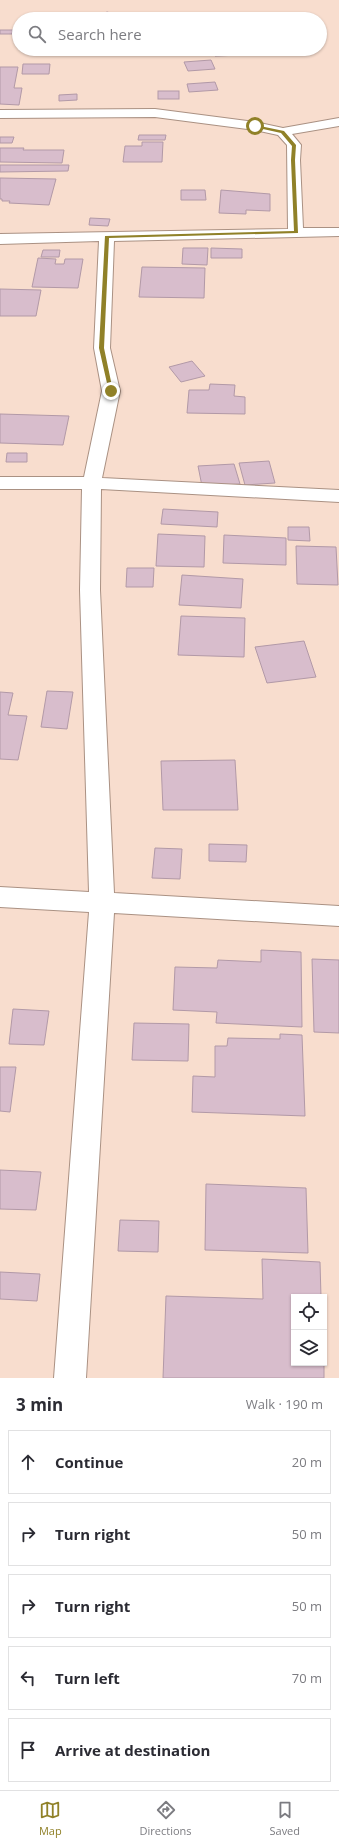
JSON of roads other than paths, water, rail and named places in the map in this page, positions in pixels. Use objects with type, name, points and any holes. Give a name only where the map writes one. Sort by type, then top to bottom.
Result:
[{"type":"street","points":[[0,114],[154,113],[255,126],[283,132],[339,122]]},
{"type":"street","points":[[283,132],[294,145],[293,160],[296,233]]},
{"type":"street","points":[[0,239],[339,232]]},
{"type":"street","points":[[70,1378],[102,902],[90,590],[92,483],[111,391],[102,348],[107,237]]},
{"type":"street","points":[[0,483],[92,483],[339,496]]},
{"type":"street","points":[[0,897],[339,916]]}]
